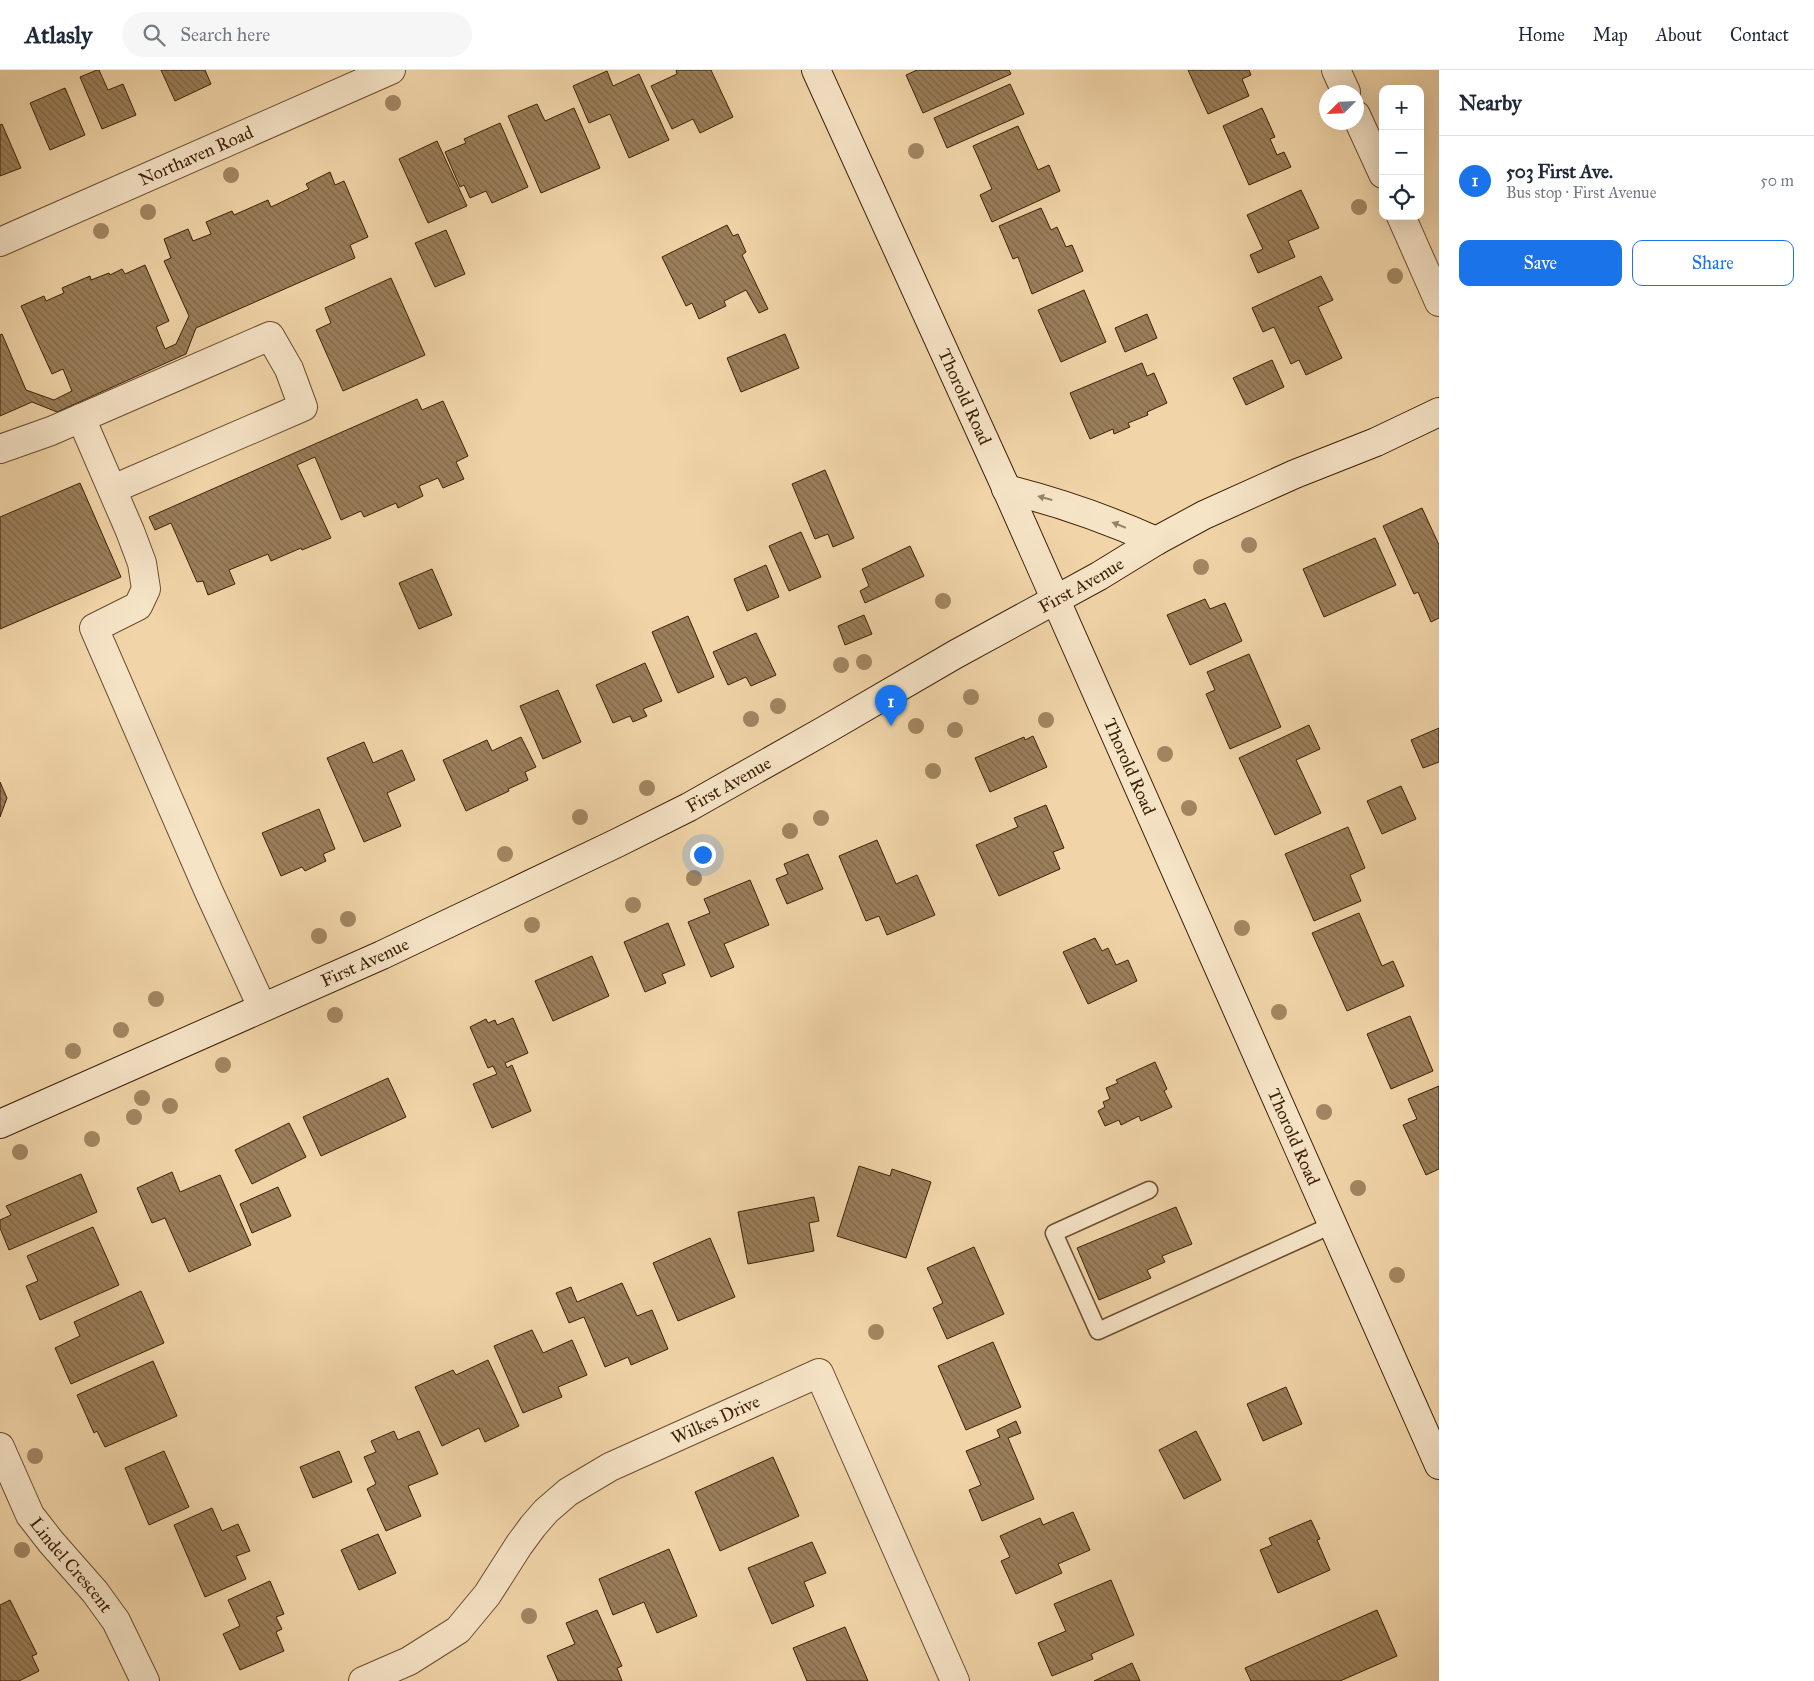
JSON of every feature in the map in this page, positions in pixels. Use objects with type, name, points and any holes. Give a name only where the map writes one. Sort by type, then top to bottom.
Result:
[{"type":"street","name":"Northaven Road","points":[[0,242],[391,70]]},
{"type":"street","name":"Thorold Road","points":[[816,70],[1006,489],[1439,1465]]},
{"type":"street","points":[[1336,70],[1343,85]]},
{"type":"street","points":[[1363,130],[1379,165]]},
{"type":"street","points":[[1403,220],[1439,302]]},
{"type":"street","points":[[0,450],[81,418],[270,336],[289,369],[303,407],[113,489]]},
{"type":"street","name":"First Avenue","points":[[0,1124],[382,955],[554,874],[689,807],[827,730],[948,658],[1099,576],[1156,541],[1204,515],[1295,474],[1376,442],[1439,412]]},
{"type":"street","points":[[81,418],[113,489],[142,563],[146,589],[138,606],[94,628],[205,883],[262,1007]]},
{"type":"street","points":[[1006,489],[1053,500],[1098,518],[1114,522],[1156,541]]},
{"type":"street","name":"Wilkes Drive","points":[[363,1681],[409,1660],[458,1630],[487,1595],[519,1545],[534,1526],[546,1511],[568,1492],[610,1467],[820,1373],[954,1681]]},
{"type":"street","name":"Lindel Crescent","points":[[0,1447],[30,1515],[50,1542],[95,1592],[116,1621],[145,1681]]},
{"type":"lane","points":[[1149,1190],[1054,1233],[1098,1331],[1332,1225]]},
{"type":"building","points":[[99,70],[108,90],[123,84],[136,115],[102,129],[80,77]]},
{"type":"building","points":[[161,70],[205,70],[211,84],[175,101]]},
{"type":"building","points":[[676,70],[711,70],[733,117],[700,133],[693,119],[672,129],[651,86],[677,74]]},
{"type":"building","points":[[917,70],[1009,70],[1011,74],[923,113],[906,75]]},
{"type":"building","points":[[1188,70],[1249,70],[1251,75],[1242,79],[1249,96],[1208,114]]},
{"type":"building","points":[[607,71],[613,86],[639,74],[669,140],[629,158],[610,114],[589,123],[573,86]]},
{"type":"building","points":[[1010,84],[1024,114],[947,148],[934,118]]},
{"type":"building","points":[[65,88],[85,135],[50,150],[30,103]]},
{"type":"building","points":[[537,104],[545,121],[574,108],[600,168],[541,193],[508,116]]},
{"type":"building","points":[[1262,108],[1275,137],[1270,139],[1277,155],[1284,152],[1291,167],[1249,185],[1223,126]]},
{"type":"building","points":[[500,123],[528,187],[492,203],[486,191],[470,198],[464,185],[460,187],[445,152],[466,143],[464,139]]},
{"type":"building","points":[[2,124],[21,168],[0,176],[0,125]]},
{"type":"building","points":[[1018,126],[1038,170],[1049,165],[1060,191],[992,222],[980,195],[992,189],[973,146]]},
{"type":"building","points":[[437,141],[467,206],[428,223],[399,159]]},
{"type":"building","points":[[330,172],[335,185],[344,181],[368,237],[350,245],[355,258],[196,328],[186,354],[57,412],[32,402],[0,416],[0,335],[2,334],[26,390],[54,400],[72,391],[63,369],[52,374],[21,306],[44,296],[46,301],[64,293],[62,288],[90,276],[91,280],[109,273],[110,275],[122,269],[125,274],[145,265],[169,321],[156,327],[165,349],[176,344],[189,316],[164,261],[171,258],[164,239],[188,229],[193,241],[211,234],[206,222],[232,211],[234,215],[268,200],[271,207],[309,189],[306,184]]},
{"type":"building","points":[[1301,190],[1319,228],[1288,241],[1295,257],[1258,273],[1250,255],[1263,249],[1247,215]]},
{"type":"building","points":[[1041,208],[1051,230],[1057,227],[1066,247],[1072,245],[1083,271],[1032,294],[1018,257],[1013,259],[999,226]]},
{"type":"building","points":[[727,225],[733,236],[738,234],[746,252],[742,255],[768,309],[759,313],[746,290],[724,301],[726,306],[699,319],[692,303],[686,306],[662,257]]},
{"type":"building","points":[[446,230],[465,274],[435,287],[415,243]]},
{"type":"building","points":[[1321,276],[1333,300],[1318,307],[1342,358],[1306,375],[1299,360],[1291,364],[1274,327],[1263,332],[1252,308]]},
{"type":"building","points":[[391,278],[425,355],[343,391],[316,330],[331,323],[325,308]]},
{"type":"building","points":[[1084,290],[1106,342],[1061,362],[1038,310]]},
{"type":"building","points":[[1147,314],[1157,338],[1125,352],[1115,328]]},
{"type":"building","points":[[785,334],[799,368],[741,392],[727,358]]},
{"type":"building","points":[[1272,360],[1284,387],[1246,405],[1233,378]]},
{"type":"building","points":[[1142,363],[1147,376],[1154,373],[1167,403],[1147,412],[1148,415],[1128,423],[1130,427],[1114,434],[1113,429],[1090,439],[1070,393]]},
{"type":"building","points":[[417,399],[422,410],[443,401],[468,456],[456,462],[464,479],[443,488],[438,478],[419,486],[423,496],[398,508],[396,503],[364,517],[361,511],[341,520],[315,457],[297,465],[331,538],[271,561],[268,554],[229,570],[235,584],[208,595],[203,581],[197,582],[171,523],[155,530],[149,517]]},
{"type":"building","points":[[825,470],[854,538],[833,547],[828,534],[815,539],[792,484]]},
{"type":"building","points":[[80,483],[121,577],[0,629],[0,517]]},
{"type":"building","points":[[1422,508],[1439,545],[1439,618],[1431,622],[1418,592],[1414,594],[1383,526]]},
{"type":"building","points":[[801,532],[821,577],[789,591],[769,546]]},
{"type":"building","points":[[1375,538],[1396,585],[1324,617],[1303,569]]},
{"type":"building","points":[[910,546],[924,576],[865,603],[860,591],[869,586],[862,569]]},
{"type":"building","points":[[766,565],[779,597],[747,611],[734,579]]},
{"type":"building","points":[[432,569],[452,615],[419,629],[399,583]]},
{"type":"building","points":[[1205,599],[1210,609],[1225,603],[1242,641],[1190,665],[1167,615]]},
{"type":"building","points":[[864,615],[872,634],[845,645],[838,626]]},
{"type":"building","points":[[688,616],[714,677],[678,693],[652,632]]},
{"type":"building","points":[[756,633],[776,675],[751,686],[746,677],[728,685],[713,652]]},
{"type":"building","points":[[1249,654],[1281,727],[1230,749],[1206,694],[1215,690],[1207,672]]},
{"type":"building","points":[[645,663],[662,701],[643,709],[647,716],[633,722],[630,716],[613,723],[596,685]]},
{"type":"building","points":[[558,690],[581,742],[543,759],[520,706]]},
{"type":"building","points":[[1309,725],[1320,749],[1296,760],[1321,813],[1275,835],[1239,758]]},
{"type":"building","points":[[1439,728],[1439,762],[1423,768],[1411,740]]},
{"type":"building","points":[[1033,736],[1047,767],[990,792],[975,758],[1024,737],[1025,740]]},
{"type":"building","points":[[521,737],[536,767],[525,772],[528,780],[466,811],[443,760],[487,740],[492,751]]},
{"type":"building","points":[[364,742],[373,763],[402,750],[415,780],[387,793],[401,826],[364,842],[327,758]]},
{"type":"building","points":[[0,782],[7,798],[0,817]]},
{"type":"building","points":[[1401,786],[1416,819],[1382,834],[1367,801]]},
{"type":"building","points":[[1046,805],[1064,848],[1053,852],[1060,869],[999,896],[976,845],[1018,827],[1014,818]]},
{"type":"building","points":[[319,809],[335,849],[323,854],[326,861],[305,871],[302,867],[281,876],[262,833]]},
{"type":"building","points":[[1348,827],[1365,868],[1350,875],[1361,901],[1314,921],[1285,854]]},
{"type":"building","points":[[877,840],[896,884],[917,875],[935,915],[887,935],[879,916],[866,921],[839,856]]},
{"type":"building","points":[[808,854],[823,889],[787,904],[776,879],[788,874],[784,864]]},
{"type":"building","points":[[750,880],[769,925],[724,944],[734,967],[711,977],[688,922],[710,913],[704,899]]},
{"type":"building","points":[[1359,913],[1382,966],[1393,961],[1404,986],[1347,1011],[1312,933]]},
{"type":"building","points":[[668,923],[685,965],[662,974],[666,983],[645,992],[624,942]]},
{"type":"building","points":[[1095,938],[1102,951],[1108,948],[1116,965],[1128,960],[1137,981],[1088,1004],[1063,952]]},
{"type":"building","points":[[592,956],[609,996],[553,1021],[535,981]]},
{"type":"building","points":[[1410,1016],[1433,1071],[1391,1089],[1367,1034]]},
{"type":"building","points":[[513,1018],[528,1053],[505,1063],[507,1068],[512,1065],[531,1111],[492,1128],[473,1084],[497,1074],[493,1066],[488,1068],[470,1027],[486,1019],[488,1023],[495,1020],[497,1025]]},
{"type":"building","points":[[1155,1062],[1167,1089],[1164,1091],[1172,1107],[1141,1121],[1139,1116],[1121,1125],[1119,1120],[1105,1126],[1098,1111],[1105,1107],[1103,1102],[1110,1099],[1106,1088],[1118,1083],[1116,1080]]},
{"type":"building","points":[[388,1078],[406,1117],[321,1156],[303,1117]]},
{"type":"building","points":[[1439,1086],[1439,1169],[1426,1175],[1403,1125],[1417,1119],[1408,1099]]},
{"type":"building","points":[[289,1123],[306,1157],[252,1184],[235,1150]]},
{"type":"building","points":[[859,1166],[890,1176],[892,1169],[931,1182],[906,1258],[837,1236]]},
{"type":"building","points":[[172,1172],[180,1192],[220,1175],[251,1245],[189,1272],[165,1218],[152,1223],[137,1188]]},
{"type":"building","points":[[81,1174],[97,1212],[9,1250],[0,1228],[0,1220],[11,1215],[6,1206]]},
{"type":"building","points":[[278,1187],[291,1216],[252,1233],[240,1204]]},
{"type":"building","points":[[814,1197],[819,1221],[809,1223],[814,1251],[748,1264],[738,1212]]},
{"type":"building","points":[[1176,1207],[1192,1244],[1162,1256],[1165,1262],[1147,1270],[1151,1278],[1099,1300],[1077,1248]]},
{"type":"building","points":[[93,1227],[119,1285],[40,1320],[26,1286],[38,1281],[27,1256]]},
{"type":"building","points":[[710,1238],[735,1297],[678,1321],[653,1263]]},
{"type":"building","points":[[974,1247],[1004,1314],[947,1339],[933,1308],[943,1303],[927,1268]]},
{"type":"building","points":[[622,1283],[637,1316],[652,1310],[668,1349],[631,1365],[628,1357],[605,1367],[584,1317],[569,1323],[556,1293],[571,1287],[577,1302]]},
{"type":"building","points":[[141,1291],[164,1343],[71,1384],[55,1348],[80,1336],[74,1322]]},
{"type":"building","points":[[532,1330],[543,1353],[572,1340],[587,1375],[558,1387],[562,1397],[523,1413],[494,1346]]},
{"type":"building","points":[[993,1342],[1021,1407],[966,1430],[938,1366]]},
{"type":"building","points":[[488,1360],[519,1426],[485,1442],[479,1428],[442,1446],[415,1387],[453,1370],[456,1375]]},
{"type":"building","points":[[153,1361],[177,1416],[105,1447],[97,1431],[94,1433],[77,1395]]},
{"type":"building","points":[[1286,1387],[1302,1424],[1263,1441],[1247,1404]]},
{"type":"building","points":[[1016,1421],[1021,1433],[1008,1438],[1034,1499],[982,1521],[969,1490],[981,1485],[966,1451],[1000,1437],[997,1430]]},
{"type":"building","points":[[394,1431],[398,1440],[419,1431],[438,1474],[408,1486],[421,1516],[386,1531],[367,1489],[376,1484],[364,1457],[376,1452],[371,1441]]},
{"type":"building","points":[[1196,1431],[1221,1480],[1184,1499],[1159,1450]]},
{"type":"building","points":[[164,1451],[189,1507],[149,1525],[125,1468]]},
{"type":"building","points":[[339,1451],[352,1482],[313,1498],[300,1467]]},
{"type":"building","points":[[773,1457],[799,1516],[720,1551],[695,1492]]},
{"type":"building","points":[[212,1508],[222,1531],[238,1524],[250,1551],[236,1556],[246,1579],[205,1597],[174,1525]]},
{"type":"building","points":[[1073,1512],[1090,1550],[1058,1564],[1062,1573],[1016,1594],[1001,1561],[1010,1557],[1000,1536],[1040,1518],[1043,1525]]},
{"type":"building","points":[[1311,1520],[1320,1539],[1317,1540],[1330,1570],[1278,1593],[1260,1550],[1272,1545],[1269,1538]]},
{"type":"building","points":[[378,1534],[396,1573],[359,1590],[341,1550]]},
{"type":"building","points":[[812,1542],[826,1573],[804,1582],[814,1606],[772,1624],[748,1568]]},
{"type":"building","points":[[669,1549],[697,1616],[657,1633],[644,1602],[613,1615],[599,1579]]},
{"type":"building","points":[[1111,1580],[1134,1635],[1091,1654],[1093,1659],[1052,1676],[1038,1643],[1066,1631],[1054,1604]]},
{"type":"building","points":[[270,1581],[284,1614],[276,1617],[282,1629],[276,1632],[284,1651],[240,1670],[223,1634],[240,1626],[228,1600]]},
{"type":"building","points":[[10,1600],[37,1654],[32,1656],[39,1671],[19,1681],[0,1681],[0,1605]]},
{"type":"building","points":[[597,1610],[622,1666],[617,1668],[622,1681],[558,1681],[547,1656],[575,1644],[566,1623]]},
{"type":"building","points":[[1377,1610],[1397,1656],[1340,1681],[1251,1681],[1245,1668]]},
{"type":"building","points":[[845,1627],[868,1681],[807,1681],[793,1648]]},
{"type":"building","points":[[1132,1663],[1140,1681],[1094,1681]]},
{"type":"place","name":"503 First Ave.","points":[[891,726]]}]
